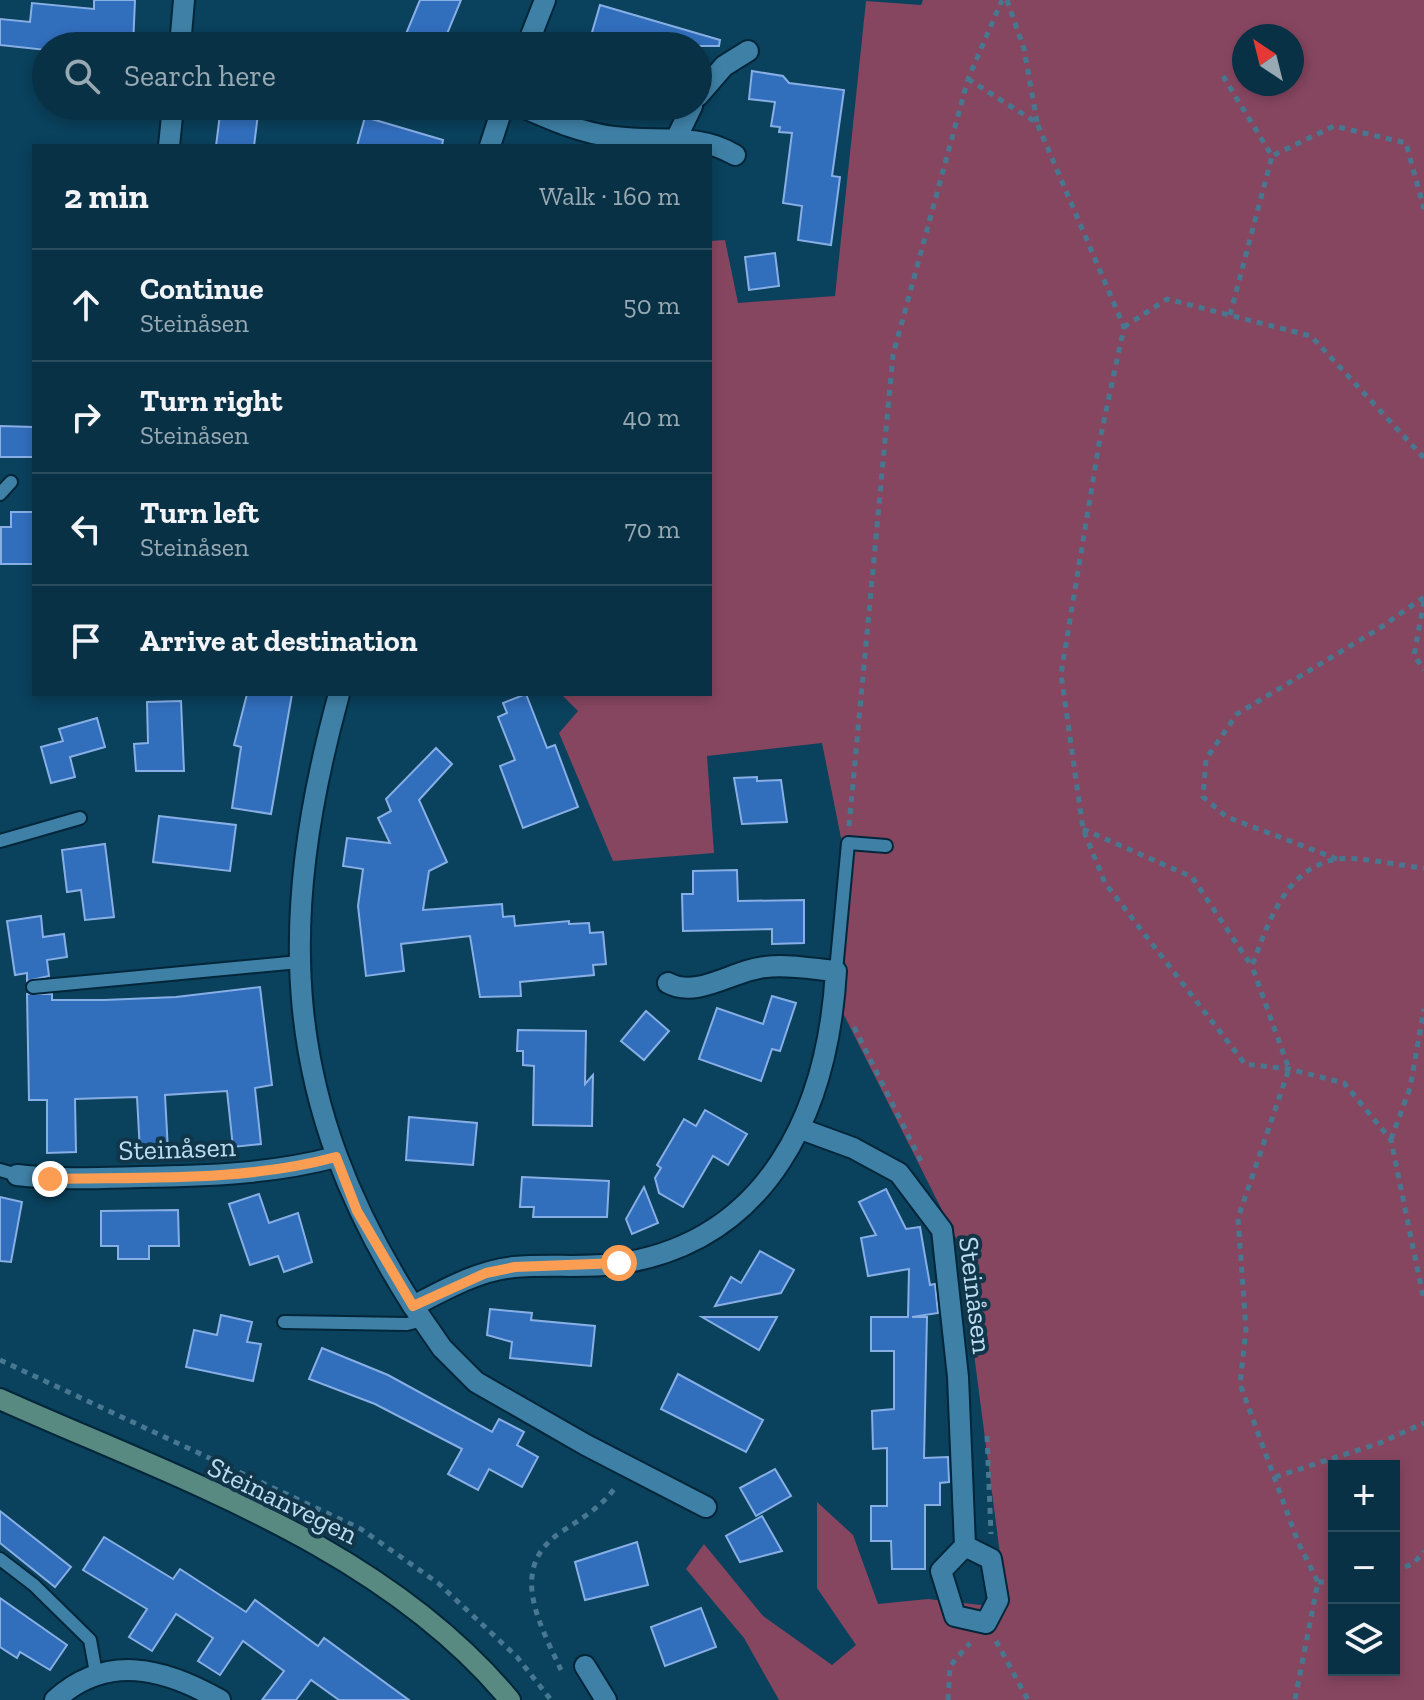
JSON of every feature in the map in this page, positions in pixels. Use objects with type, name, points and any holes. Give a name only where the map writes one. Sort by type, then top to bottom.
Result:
[{"type":"main road","name":"Steinanvegen","points":[[0,1399],[289,1529],[341,1557],[413,1607],[459,1647],[510,1700]]},
{"type":"street","points":[[181,32],[184,0]]},
{"type":"street","points":[[532,32],[545,0]]},
{"type":"street","points":[[712,80],[724,66],[748,51]]},
{"type":"street","points":[[169,144],[172,120]]},
{"type":"street","points":[[491,144],[498,120]]},
{"type":"street","points":[[556,120],[592,134],[647,140],[677,137],[708,144]]},
{"type":"street","points":[[677,137],[685,120]]},
{"type":"street","points":[[712,145],[735,155]]},
{"type":"street","points":[[339,696],[319,775],[303,861],[299,962],[310,1060],[336,1157],[357,1211],[418,1313],[450,1357],[476,1382],[628,1468],[706,1507]]},
{"type":"street","points":[[418,1313],[486,1273],[515,1267],[619,1263],[678,1246],[704,1233],[751,1199],[772,1175],[801,1129],[825,1063],[836,971],[764,967],[694,988],[680,989],[668,983]]},
{"type":"street","name":"Steinåsen","points":[[801,1129],[853,1148],[899,1173],[942,1230],[958,1377],[965,1546]]},
{"type":"street","name":"Steinåsen","points":[[9,1172],[50,1179],[223,1176],[291,1169],[336,1157]]},
{"type":"street","points":[[965,1546],[991,1559],[998,1600],[986,1623],[955,1616],[941,1571],[965,1546]]},
{"type":"street","points":[[585,1666],[606,1700]]},
{"type":"street","points":[[55,1700],[72,1685],[96,1673],[118,1669],[162,1675],[194,1685],[220,1700]]},
{"type":"lane","points":[[0,494],[11,482]]},
{"type":"lane","points":[[0,841],[80,818]]},
{"type":"lane","points":[[836,971],[848,843],[886,846]]},
{"type":"lane","points":[[33,987],[299,962]]},
{"type":"lane","points":[[284,1322],[407,1324],[418,1313]]},
{"type":"lane","points":[[0,1559],[34,1585],[90,1640],[96,1673]]},
{"type":"path","points":[[848,843],[893,355],[968,79],[1005,0]]},
{"type":"path","points":[[1005,0],[1024,49],[1037,123],[1124,327],[1099,444],[1061,674],[1083,829],[1105,883],[1245,1064],[1289,1069],[1344,1083],[1391,1140],[1424,1301]]},
{"type":"path","points":[[1223,76],[1272,156],[1230,315]]},
{"type":"path","points":[[968,79],[1037,123]]},
{"type":"path","points":[[1272,156],[1334,126],[1406,143],[1424,209]]},
{"type":"path","points":[[1124,327],[1167,299],[1311,336],[1424,458]]},
{"type":"path","points":[[1424,599],[1414,655],[1424,670]]},
{"type":"path","points":[[1424,599],[1237,714],[1206,759],[1203,797],[1227,817],[1338,859],[1424,868]]},
{"type":"path","points":[[1083,829],[1192,877],[1252,966],[1289,1069],[1238,1218],[1246,1329],[1240,1384],[1298,1542],[1318,1582],[1295,1699]]},
{"type":"path","points":[[1252,966],[1273,910],[1303,873],[1338,859]]},
{"type":"path","points":[[1391,1140],[1410,1088],[1424,1009]]},
{"type":"path","points":[[1275,1477],[1380,1443],[1424,1423]]},
{"type":"path","points":[[567,1683],[536,1617],[530,1596],[530,1577],[537,1555],[551,1539],[605,1503],[628,1468]]},
{"type":"path","points":[[1400,1569],[1414,1563],[1424,1551]]},
{"type":"path","points":[[1318,1582],[1328,1582]]},
{"type":"path","points":[[948,1700],[950,1666],[986,1623],[1028,1700]]},
{"type":"shaded area","points":[[923,0],[1424,0],[1424,1700],[779,1700],[744,1638],[686,1569],[704,1544],[763,1616],[832,1665],[856,1645],[817,1588],[817,1502],[853,1535],[878,1604],[928,1599],[1007,1608],[960,1246],[834,995],[846,863],[822,743],[707,756],[714,853],[613,861],[559,733],[578,711],[563,696],[712,696],[712,241],[725,240],[738,303],[835,296],[866,1],[921,5]]},
{"type":"building","points":[[94,0],[135,0],[134,32],[32,32],[32,48],[0,45],[0,19],[30,22],[32,3],[94,9]]},
{"type":"building","points":[[420,0],[461,0],[448,32],[407,32]]},
{"type":"building","points":[[600,5],[693,32],[592,32]]},
{"type":"building","points":[[712,38],[720,40],[719,46],[712,46]]},
{"type":"building","points":[[752,71],[783,76],[789,83],[844,90],[832,176],[840,177],[831,245],[798,240],[802,206],[783,203],[792,133],[779,132],[780,127],[771,126],[775,102],[749,99]]},
{"type":"building","points":[[219,120],[257,120],[254,144],[216,144]]},
{"type":"building","points":[[364,120],[375,120],[443,140],[442,144],[358,144]]},
{"type":"building","points":[[775,253],[779,286],[749,290],[745,257]]},
{"type":"building","points":[[0,426],[32,427],[32,457],[0,457]]},
{"type":"building","points":[[11,512],[32,512],[32,564],[1,564],[1,527],[11,527]]},
{"type":"building","points":[[246,696],[292,696],[271,814],[232,808],[241,747],[234,745]]},
{"type":"building","points":[[527,696],[547,748],[555,745],[578,807],[523,828],[500,766],[515,760],[498,717],[507,713],[503,703]]},
{"type":"building","points":[[181,701],[184,771],[136,771],[134,744],[148,743],[147,702]]},
{"type":"building","points":[[97,718],[105,747],[70,757],[75,777],[51,783],[41,747],[63,741],[59,729]]},
{"type":"building","points":[[436,748],[452,764],[419,800],[447,862],[429,871],[423,910],[502,904],[503,917],[514,916],[515,926],[569,921],[569,924],[589,923],[590,933],[603,932],[606,964],[593,965],[594,975],[520,982],[521,996],[480,997],[470,936],[401,944],[404,971],[366,976],[358,906],[363,869],[343,866],[347,838],[390,843],[378,818],[391,811],[386,799]]},
{"type":"building","points":[[757,777],[757,781],[781,780],[787,822],[742,824],[734,778]]},
{"type":"building","points":[[159,816],[236,825],[230,871],[153,862]]},
{"type":"building","points":[[105,844],[114,917],[85,920],[81,890],[67,892],[62,850]]},
{"type":"building","points":[[737,870],[738,901],[804,900],[804,943],[772,944],[772,929],[683,931],[682,894],[693,894],[693,871]]},
{"type":"building","points":[[41,916],[43,937],[64,934],[67,957],[47,960],[49,976],[27,981],[27,973],[15,975],[7,921]]},
{"type":"building","points":[[260,987],[272,1085],[255,1088],[261,1144],[233,1147],[227,1091],[165,1095],[168,1151],[140,1152],[137,1097],[75,1099],[76,1152],[47,1153],[47,1100],[29,1100],[27,994],[52,994],[52,1000],[104,1000],[176,997]]},
{"type":"building","points":[[772,996],[796,1003],[780,1051],[772,1049],[761,1081],[699,1059],[717,1008],[763,1024]]},
{"type":"building","points":[[646,1011],[669,1031],[644,1060],[621,1041]]},
{"type":"building","points":[[518,1030],[586,1031],[585,1084],[593,1075],[592,1126],[533,1125],[534,1066],[523,1065],[523,1051],[517,1051]]},
{"type":"building","points":[[705,1110],[747,1134],[728,1165],[713,1156],[683,1207],[659,1193],[655,1178],[661,1168],[657,1165],[684,1119],[696,1126]]},
{"type":"building","points":[[409,1117],[477,1123],[473,1165],[406,1160]]},
{"type":"building","points":[[522,1177],[609,1181],[607,1217],[533,1217],[534,1207],[520,1207]]},
{"type":"building","points":[[644,1187],[658,1223],[632,1234],[626,1219]]},
{"type":"building","points":[[886,1189],[906,1229],[920,1227],[930,1285],[935,1284],[938,1313],[912,1317],[927,1317],[924,1458],[948,1457],[949,1482],[940,1483],[940,1505],[925,1505],[925,1569],[892,1569],[891,1541],[871,1541],[871,1506],[887,1506],[887,1448],[873,1449],[872,1411],[894,1409],[894,1351],[871,1351],[871,1317],[908,1317],[909,1269],[868,1276],[861,1238],[876,1235],[859,1202]]},
{"type":"building","points":[[259,1194],[269,1223],[298,1213],[312,1262],[284,1272],[278,1256],[250,1265],[229,1204]]},
{"type":"building","points":[[0,1197],[22,1202],[11,1262],[0,1261]]},
{"type":"building","points":[[178,1210],[179,1246],[149,1246],[149,1259],[118,1259],[118,1246],[101,1246],[101,1211]]},
{"type":"building","points":[[760,1251],[794,1270],[781,1293],[715,1306],[731,1277],[741,1283]]},
{"type":"building","points":[[490,1309],[532,1313],[531,1320],[595,1326],[591,1366],[510,1358],[512,1342],[487,1335]]},
{"type":"building","points":[[221,1315],[252,1322],[247,1342],[261,1344],[253,1381],[186,1367],[194,1330],[217,1335]]},
{"type":"building","points":[[702,1317],[777,1317],[759,1350]]},
{"type":"building","points":[[322,1348],[388,1375],[492,1432],[499,1419],[524,1432],[517,1445],[538,1457],[522,1487],[489,1469],[478,1490],[448,1474],[462,1449],[375,1404],[309,1379]]},
{"type":"building","points":[[678,1374],[763,1420],[746,1452],[661,1409]]},
{"type":"building","points":[[775,1469],[791,1496],[756,1516],[740,1488]]},
{"type":"building","points":[[0,1511],[71,1567],[55,1587],[0,1543]]},
{"type":"building","points":[[762,1516],[782,1551],[740,1562],[726,1536]]},
{"type":"building","points":[[104,1537],[173,1579],[180,1569],[246,1612],[255,1600],[318,1646],[324,1638],[409,1700],[339,1700],[311,1680],[296,1700],[262,1700],[284,1671],[243,1641],[220,1675],[198,1661],[213,1638],[176,1614],[152,1651],[129,1637],[147,1609],[83,1570]]},
{"type":"building","points":[[637,1542],[648,1585],[585,1600],[575,1562]]},
{"type":"building","points":[[0,1598],[67,1645],[50,1670],[20,1652],[17,1658],[0,1647]]},
{"type":"building","points":[[701,1608],[716,1647],[665,1666],[651,1627]]},
{"type":"route","points":[[50,1179],[223,1176],[291,1169],[336,1157],[357,1211],[413,1306],[464,1280],[486,1273],[515,1267],[619,1263]]}]
